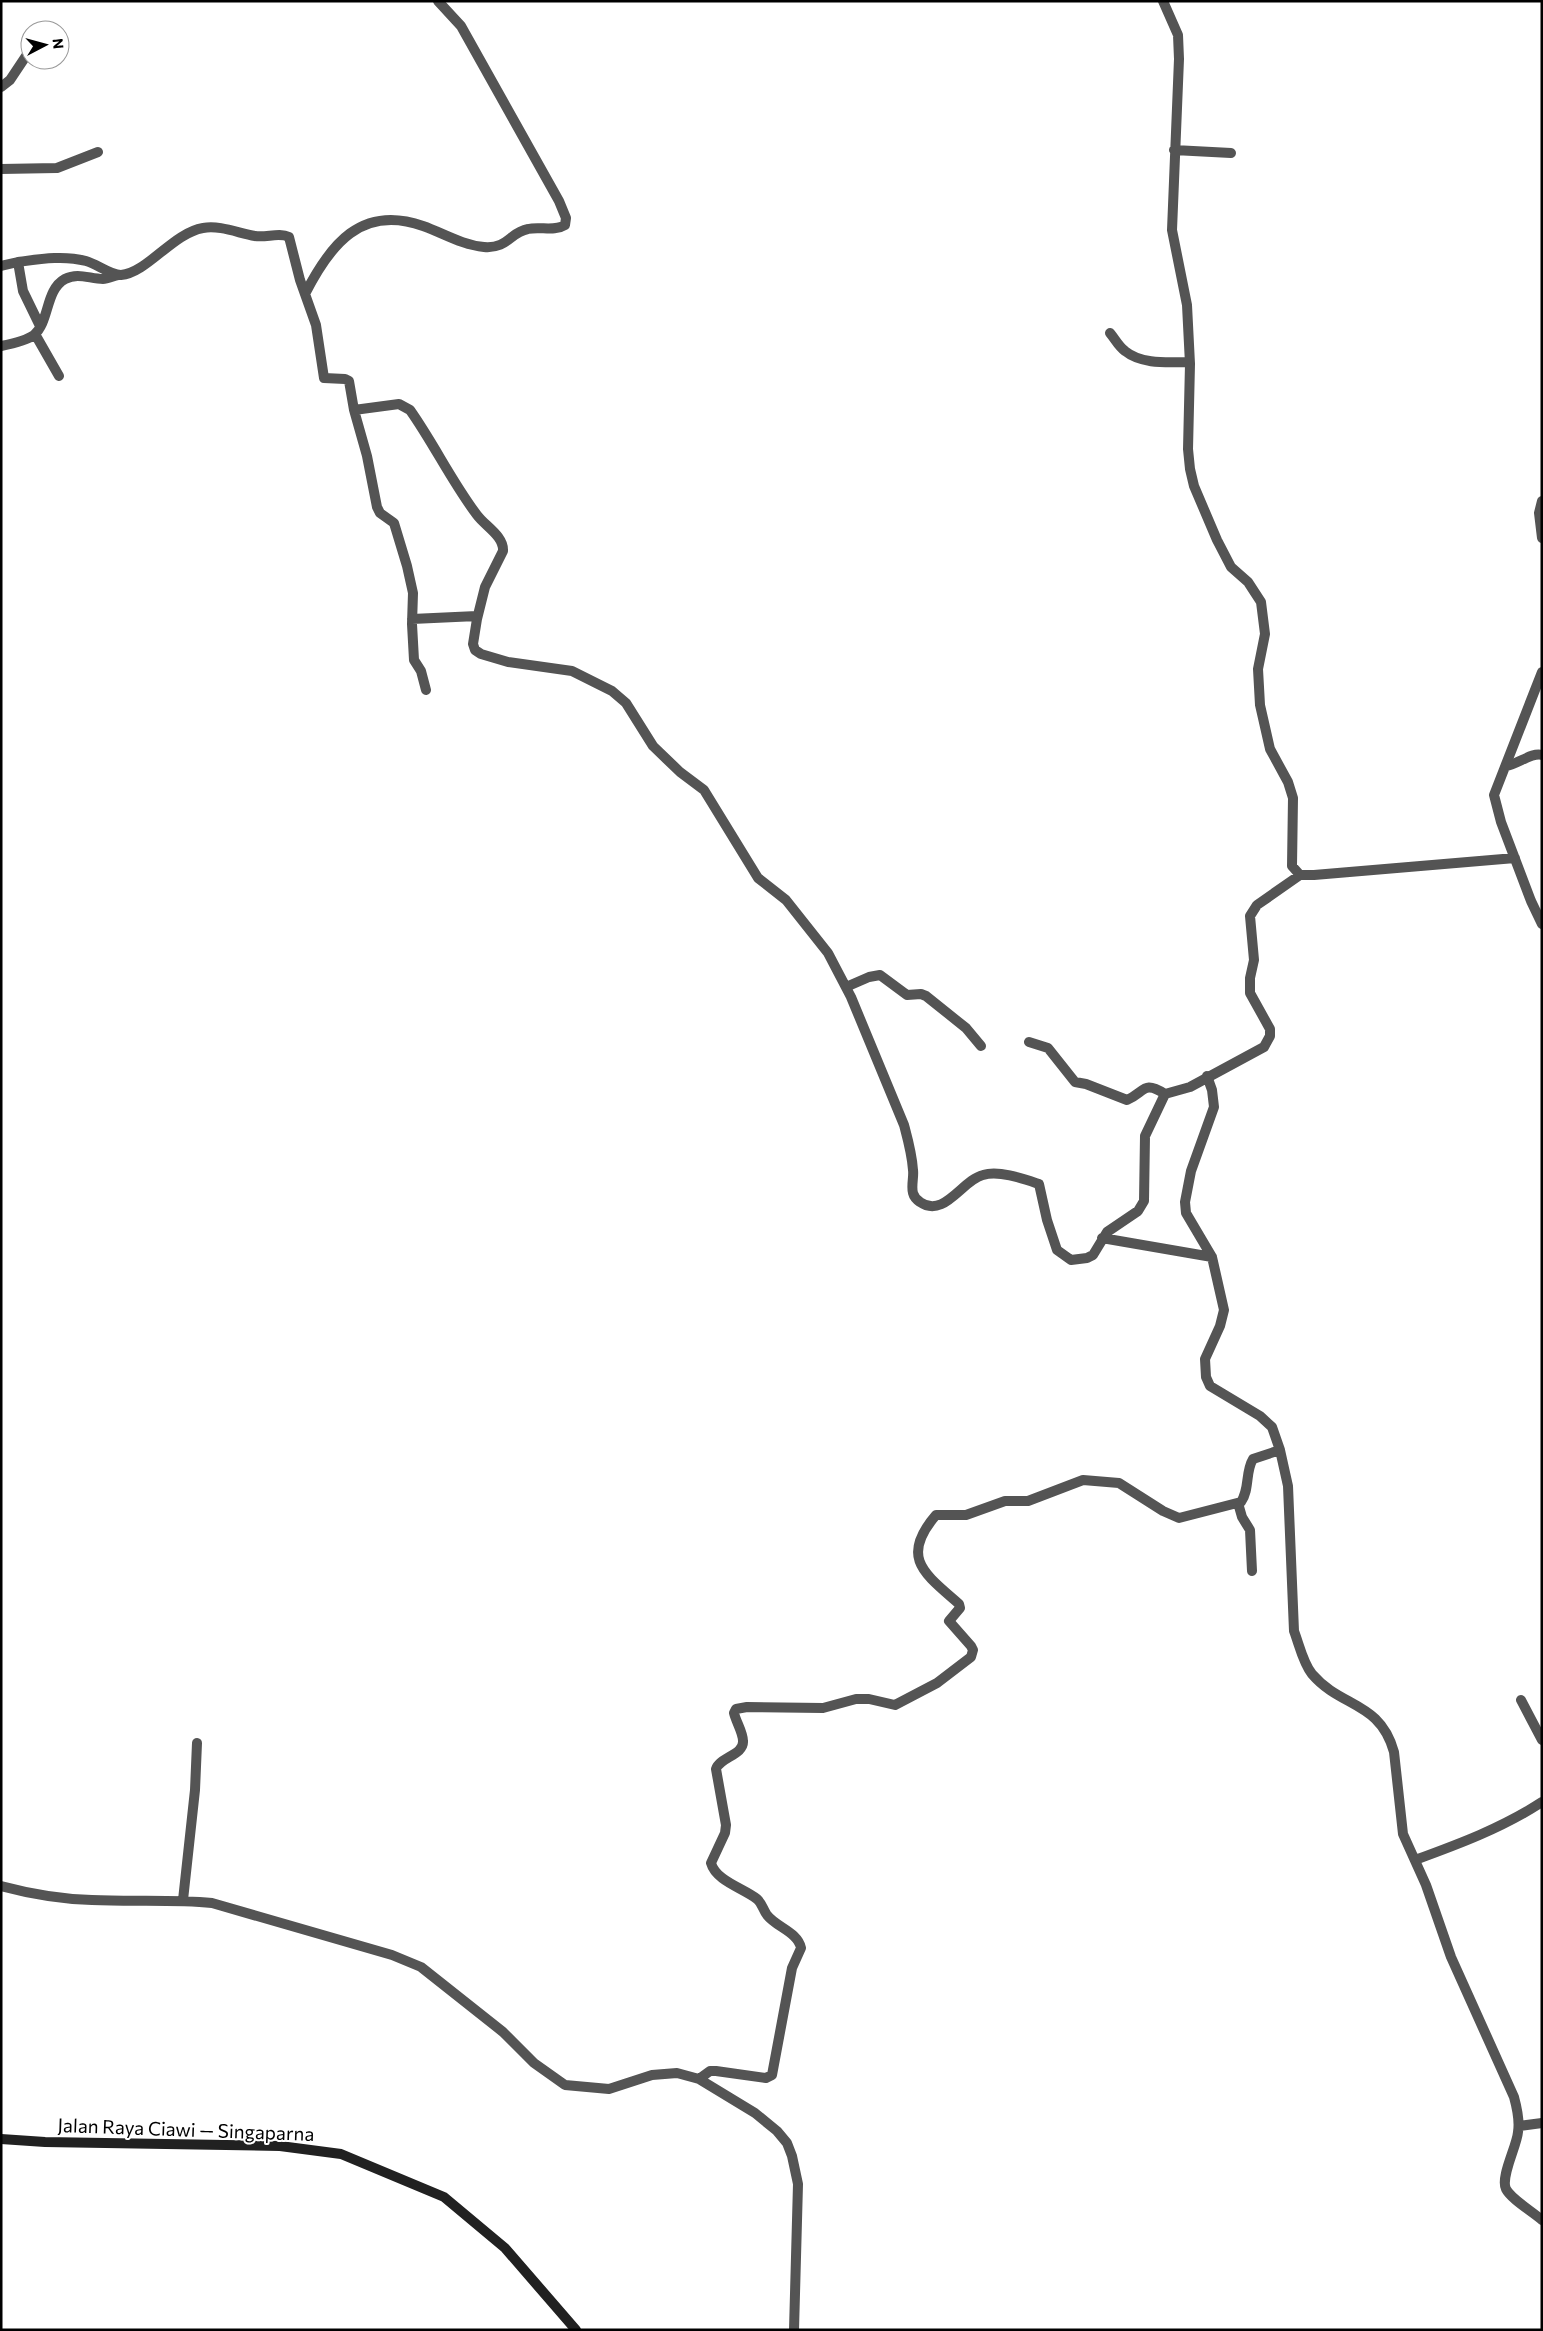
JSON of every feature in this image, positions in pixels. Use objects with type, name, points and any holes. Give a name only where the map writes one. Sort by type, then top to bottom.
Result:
[{"type":"main road","name":"Jalan Raya Ciawi — Singaparna","points":[[1,2138],[45,2142],[280,2146],[341,2154],[444,2198],[505,2248],[576,2330]]},
{"type":"street","points":[[305,294],[321,262],[340,240],[375,222],[393,219],[422,226],[450,239],[483,247],[498,246],[527,229],[553,229],[565,225],[566,218],[559,201],[461,26],[438,1]]},
{"type":"street","points":[[1163,1],[1178,35],[1179,60],[1172,230],[1187,305],[1190,362],[1188,449],[1190,470],[1194,486],[1210,524],[1231,567],[1248,582],[1262,602],[1265,634],[1258,669],[1260,705],[1270,749],[1288,782],[1293,798],[1292,859],[1295,871],[1300,875]]},
{"type":"street","points":[[1,86],[10,80],[20,65]]},
{"type":"street","points":[[1174,150],[1231,153]]},
{"type":"street","points":[[1,170],[57,168],[98,152]]},
{"type":"street","points":[[1,346],[38,330],[56,287],[62,280],[74,276],[103,279],[138,268],[193,231],[210,227],[257,236],[285,235],[289,237],[316,325],[324,378],[345,379],[349,382],[377,507],[380,513],[394,523],[413,593],[414,660],[421,671],[426,690]]},
{"type":"street","points":[[1,266],[44,259],[81,260],[118,275]]},
{"type":"street","points":[[18,262],[23,291],[58,376]]},
{"type":"street","points":[[1110,333],[1124,351],[1135,357],[1149,361],[1190,362]]},
{"type":"street","points":[[354,410],[399,404],[410,410],[470,506],[504,544],[504,551],[488,580],[477,616],[473,644],[476,650],[481,654],[508,662],[572,671],[612,691],[626,703],[653,746],[680,772],[704,790],[758,878],[786,900],[822,944],[846,988],[904,1125],[910,1147],[914,1172],[913,1194],[916,1199],[924,1204],[936,1206],[946,1203],[974,1178],[983,1174],[1005,1175],[1039,1184],[1046,1220],[1057,1250],[1071,1260],[1079,1260],[1093,1255],[1107,1232],[1138,1211],[1144,1201],[1145,1136],[1165,1094]]},
{"type":"street","points":[[1542,500],[1539,513],[1542,538]]},
{"type":"street","points":[[412,619],[477,616]]},
{"type":"street","points":[[1542,672],[1495,792],[1495,801],[1515,858],[1539,908],[1542,924]]},
{"type":"street","points":[[1506,766],[1521,762],[1532,755],[1542,756]]},
{"type":"street","points":[[1029,1042],[1048,1048],[1075,1082],[1092,1086],[1127,1100],[1144,1087],[1152,1086],[1165,1094],[1190,1087],[1207,1076],[1264,1047],[1268,1042],[1270,1029],[1250,993],[1250,978],[1254,960],[1250,916],[1257,905],[1300,875],[1515,858]]},
{"type":"street","points":[[846,988],[869,977],[880,975],[906,994],[926,996],[966,1028],[981,1046]]},
{"type":"street","points":[[1207,1076],[1212,1090],[1214,1107],[1191,1171],[1185,1202],[1186,1214],[1212,1257],[1224,1310],[1220,1326],[1205,1359],[1206,1377],[1210,1386],[1260,1416],[1272,1427],[1280,1450],[1288,1486],[1294,1631],[1301,1652],[1311,1672],[1329,1690],[1358,1705],[1382,1723],[1391,1738],[1402,1828],[1426,1885],[1452,1957],[1514,2096],[1518,2126],[1505,2185],[1510,2194],[1542,2220]]},
{"type":"street","points":[[1102,1238],[1212,1257]]},
{"type":"street","points":[[699,2079],[710,2072],[716,2071],[766,2078],[772,2075],[792,1968],[801,1948],[797,1939],[768,1916],[759,1900],[731,1883],[713,1869],[710,1863],[725,1834],[726,1825],[716,1769],[719,1763],[741,1748],[743,1741],[734,1713],[736,1710],[747,1707],[823,1708],[856,1699],[869,1699],[895,1705],[937,1683],[971,1657],[973,1650],[971,1646],[949,1622],[960,1608],[959,1604],[924,1572],[916,1554],[930,1522],[936,1515],[966,1515],[1005,1501],[1028,1501],[1083,1480],[1119,1483],[1162,1511],[1179,1518],[1238,1503],[1245,1495],[1248,1468],[1253,1459],[1280,1450]]},
{"type":"street","points":[[1238,1503],[1242,1517],[1250,1530],[1252,1571]]},
{"type":"street","points":[[1521,1700],[1542,1740]]},
{"type":"street","points":[[183,1900],[195,1790],[197,1744]]},
{"type":"street","points":[[1415,1860],[1471,1839],[1523,1814],[1542,1802]]},
{"type":"street","points":[[1,1886],[30,1894],[64,1898],[183,1900],[212,1903],[392,1955],[421,1967],[502,2032],[534,2064],[565,2085],[610,2089],[652,2075],[677,2073],[699,2079],[755,2113],[777,2131],[787,2143],[792,2156],[798,2184],[794,2330]]},
{"type":"street","points":[[1518,2126],[1542,2123]]}]
